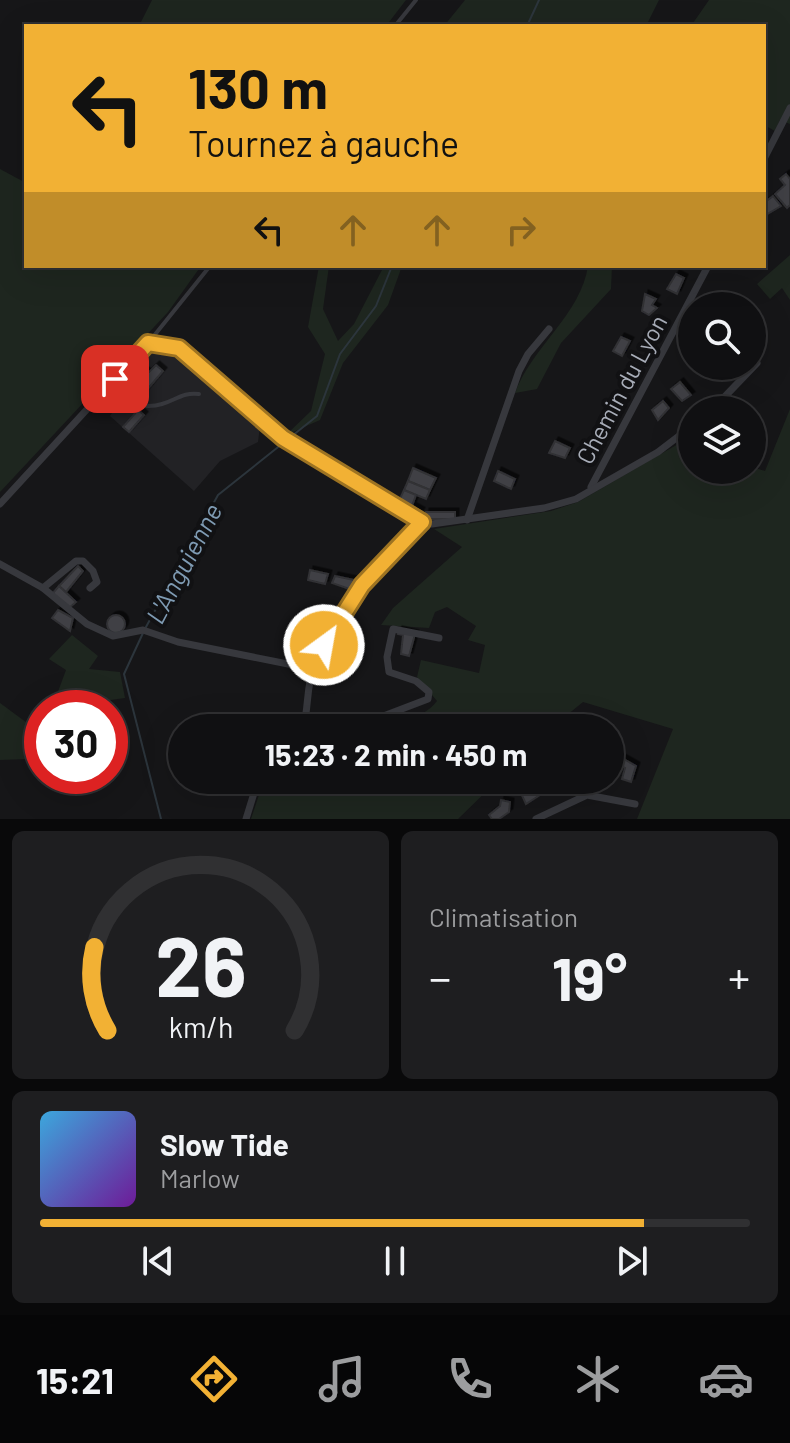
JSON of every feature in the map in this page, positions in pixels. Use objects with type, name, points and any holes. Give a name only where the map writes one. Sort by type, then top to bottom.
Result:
[{"type":"street","points":[[766,155],[790,108]]},
{"type":"street","name":"Chemin du Lyon","points":[[591,488],[707,268]]},
{"type":"street","points":[[467,520],[519,371],[528,354],[549,329]]},
{"type":"street","points":[[0,504],[148,343],[179,348],[286,440],[422,522],[467,520],[555,506],[576,499],[658,452],[678,437]]},
{"type":"street","points":[[725,396],[741,380]]},
{"type":"street","points":[[305,714],[313,669],[362,585],[422,522]]},
{"type":"street","points":[[43,588],[76,561],[83,561],[93,571],[97,582],[90,588]]},
{"type":"street","points":[[0,564],[43,588],[73,614],[103,632],[122,635],[145,630],[178,642],[313,669]]},
{"type":"street","points":[[395,714],[425,704],[429,692],[423,685],[389,672],[387,657],[393,629],[439,638]]},
{"type":"street","points":[[246,819],[254,794]]},
{"type":"street","points":[[536,819],[587,795],[635,804]]},
{"type":"lane","points":[[397,24],[416,0]]},
{"type":"lane","points":[[148,343],[208,268]]},
{"type":"lane","points":[[102,393],[130,404],[155,405],[180,394],[199,394]]},
{"type":"shaded area","points":[[152,0],[406,0],[388,24],[140,24]]},
{"type":"shaded area","points":[[465,0],[659,0],[647,24],[446,24]]},
{"type":"shaded area","points":[[709,0],[790,0],[790,124],[780,120],[775,131],[766,126],[766,24],[692,24]]},
{"type":"shaded area","points":[[0,169],[24,182],[24,268],[200,268],[168,312],[0,492]]},
{"type":"shaded area","points":[[790,255],[790,300],[782,288],[770,299],[757,284]]},
{"type":"shaded area","points":[[319,268],[329,268],[323,309],[338,341],[354,324],[383,268],[401,268],[388,305],[343,363],[320,420],[286,435],[311,411],[325,354],[308,327]]},
{"type":"shaded area","points":[[588,268],[612,268],[611,289],[561,343],[537,389],[515,393],[533,360],[576,300]]},
{"type":"shaded area","points":[[160,348],[178,350],[260,426],[258,442],[220,461],[194,491],[110,416],[122,398],[120,384],[147,354]]},
{"type":"shaded area","points":[[790,409],[790,819],[637,819],[673,729],[583,702],[568,714],[421,714],[437,701],[417,677],[421,660],[479,673],[485,645],[468,640],[476,626],[447,607],[435,612],[429,628],[381,625],[393,608],[462,547],[434,529],[551,511],[578,502],[678,444],[678,484],[766,484],[766,469]]},
{"type":"shaded area","points":[[72,635],[98,656],[89,669],[120,672],[123,690],[59,690],[66,670],[49,659]]},
{"type":"shaded area","points":[[0,703],[24,721],[24,759],[0,760]]},
{"type":"shaded area","points":[[259,794],[484,794],[458,819],[251,819]]},
{"type":"building","points":[[786,174],[790,179],[790,205],[787,208],[775,194],[785,185],[780,179]]},
{"type":"building","points":[[773,196],[781,206],[766,215],[766,201]]},
{"type":"building","points":[[676,274],[684,278],[677,294],[667,289]]},
{"type":"building","points":[[645,294],[656,299],[652,305],[657,308],[649,315],[642,311]]},
{"type":"building","points":[[621,337],[630,341],[622,356],[613,351]]},
{"type":"building","points":[[156,365],[163,371],[146,391],[129,377],[139,366],[148,373]]},
{"type":"building","points":[[680,382],[691,395],[678,397],[671,389]]},
{"type":"building","points":[[663,401],[669,408],[658,420],[652,410]]},
{"type":"building","points":[[138,410],[144,415],[129,432],[123,427]]},
{"type":"building","points":[[555,441],[570,448],[565,458],[549,453]]},
{"type":"building","points":[[413,468],[436,478],[430,490],[408,481]]},
{"type":"building","points":[[498,471],[515,479],[511,489],[494,481]]},
{"type":"building","points":[[408,481],[430,490],[426,499],[404,490]]},
{"type":"building","points":[[404,490],[416,495],[412,506],[421,511],[418,516],[397,505]]},
{"type":"building","points":[[426,512],[455,512],[455,519],[425,519]]},
{"type":"building","points":[[78,566],[83,571],[66,592],[59,586]]},
{"type":"building","points":[[310,570],[328,574],[325,584],[308,580]]},
{"type":"building","points":[[335,576],[360,584],[355,591],[332,583]]},
{"type":"building","points":[[59,586],[76,602],[68,609],[52,594]]},
{"type":"building","points":[[58,610],[73,618],[70,631],[52,618]]},
{"type":"building","points":[[116,615],[125,624],[116,633],[107,624]]},
{"type":"building","points":[[316,620],[329,626],[322,643],[309,637]]},
{"type":"building","points":[[399,630],[415,634],[409,656],[401,654],[403,635],[398,634]]},
{"type":"building","points":[[624,759],[636,766],[631,782],[624,780]]},
{"type":"building","points":[[521,794],[539,794],[540,795],[526,804]]},
{"type":"building","points":[[501,800],[510,802],[509,812],[499,819],[492,819],[489,815],[500,806]]},
{"type":"waterway","name":"L'Anguienne","points":[[528,24],[539,0]]},
{"type":"waterway","name":"L'Anguienne","points":[[146,627],[218,495],[317,416],[340,354],[376,306],[391,268]]},
{"type":"waterway","name":"L'Anguienne","points":[[143,633],[124,674],[161,819]]},
{"type":"route","points":[[115,379],[148,343],[170,344],[179,348],[204,367],[263,424],[422,522],[362,585],[324,645]]}]
